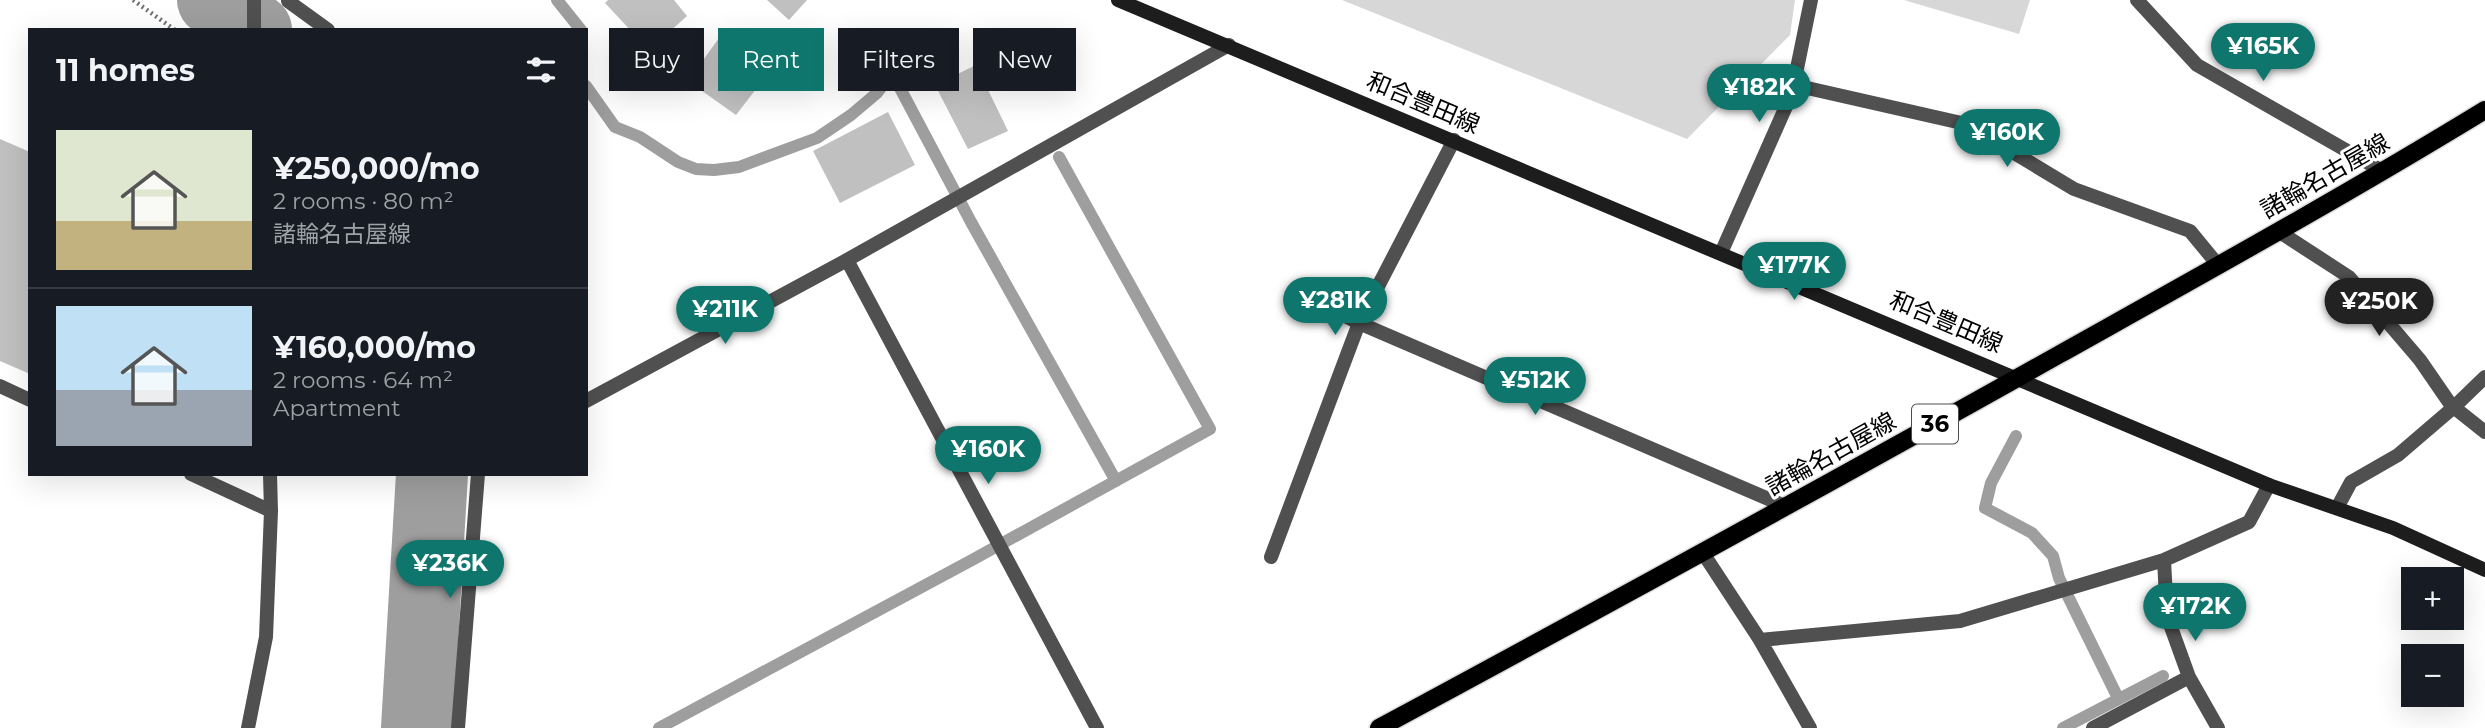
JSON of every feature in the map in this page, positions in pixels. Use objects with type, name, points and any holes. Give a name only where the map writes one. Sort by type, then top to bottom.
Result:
[{"type":"main road","name":"和合豊田線","points":[[1118,0],[2019,377],[2269,485],[2393,528],[2485,570]]},
{"type":"main road","name":"諸輪名古屋線","points":[[1379,728],[1703,553],[2019,377],[2384,172],[2485,110]]},
{"type":"street","points":[[254,0],[254,28]]},
{"type":"street","points":[[1721,253],[1792,93],[1811,0]]},
{"type":"street","points":[[2137,0],[2197,65],[2384,172]]},
{"type":"street","points":[[288,1],[325,28]]},
{"type":"street","points":[[588,400],[847,260],[1229,46]]},
{"type":"street","points":[[1794,85],[1966,124],[2074,189],[2190,231],[2218,265]]},
{"type":"street","points":[[1271,557],[1359,323],[1454,140]]},
{"type":"street","points":[[2278,231],[2349,277],[2420,360],[2454,407],[2485,432]]},
{"type":"street","points":[[847,260],[1097,728]]},
{"type":"street","points":[[1299,293],[1359,323],[1787,506]]},
{"type":"street","points":[[2337,508],[2351,482],[2398,455],[2485,377]]},
{"type":"street","points":[[0,386],[28,399]]},
{"type":"street","points":[[195,476],[271,511]]},
{"type":"street","points":[[248,728],[266,637],[270,476]]},
{"type":"street","points":[[458,728],[478,476]]},
{"type":"street","points":[[1760,640],[1960,621],[2164,561],[2249,523],[2269,485]]},
{"type":"street","points":[[1703,553],[1760,640],[1810,728]]},
{"type":"street","points":[[2164,561],[2167,616],[2189,677],[2218,728]]},
{"type":"street","points":[[2093,728],[2189,677]]},
{"type":"path","points":[[133,0],[172,28]]},
{"type":"shaded area","points":[[1342,0],[1795,0],[1790,35],[1687,139]]},
{"type":"shaded area","points":[[1904,0],[2030,0],[2019,34]]},
{"type":"building","points":[[608,0],[674,0],[687,16],[674,28],[628,28],[605,3]]},
{"type":"building","points":[[767,0],[807,0],[789,20]]},
{"type":"building","points":[[718,39],[718,91],[755,91],[736,115],[702,91],[704,59]]},
{"type":"building","points":[[973,66],[973,91],[989,91],[1008,131],[968,149],[938,91],[959,91],[959,73]]},
{"type":"building","points":[[888,112],[915,165],[840,203],[813,151]]},
{"type":"building","points":[[0,139],[28,151],[28,373],[0,361]]},
{"type":"waterway","points":[[213,0],[253,28]]},
{"type":"waterway","points":[[557,0],[579,28]]},
{"type":"waterway","points":[[588,89],[615,127],[640,137],[678,162],[696,169],[714,170],[739,167],[817,138],[877,93],[892,73],[971,222],[1116,481]]},
{"type":"waterway","points":[[659,728],[1210,429],[1059,157]]},
{"type":"waterway","points":[[2016,436],[1991,483],[1985,508],[2032,533],[2053,556],[2059,578],[2118,698]]},
{"type":"waterway","points":[[417,728],[432,476]]},
{"type":"waterway","points":[[2063,728],[2163,676]]}]
